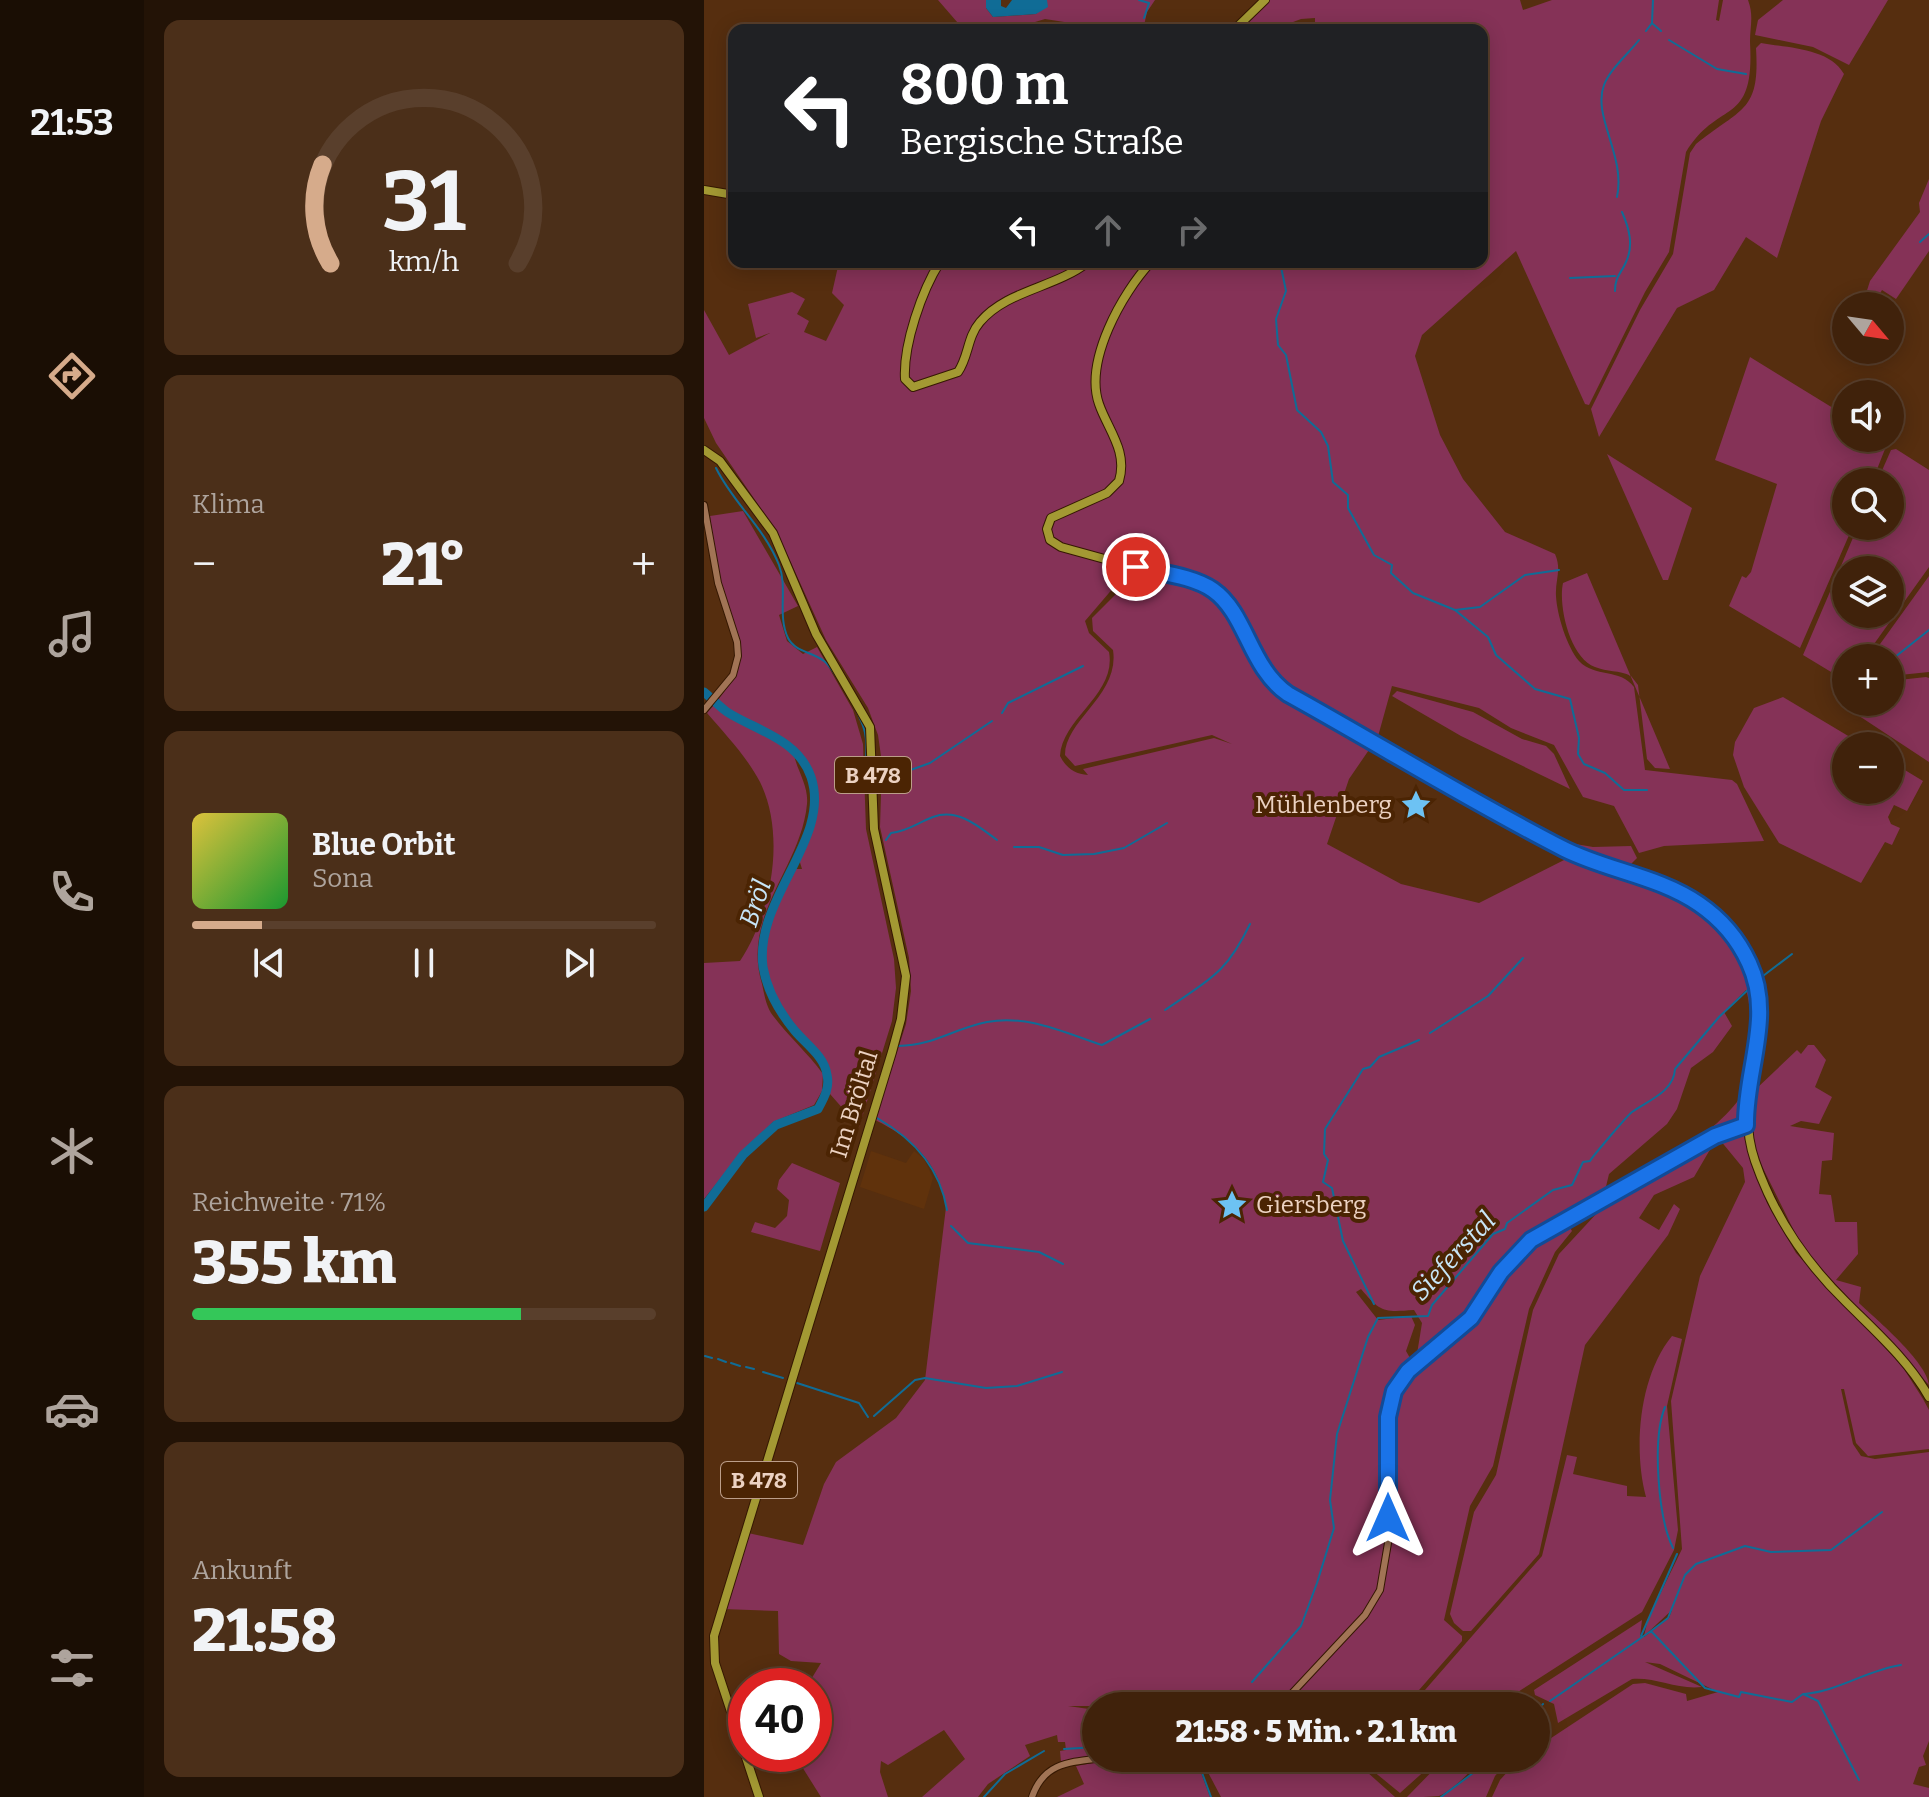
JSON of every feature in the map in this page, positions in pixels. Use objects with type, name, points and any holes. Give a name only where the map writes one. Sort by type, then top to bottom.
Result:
[{"type":"main road","points":[[1240,24],[1265,0]]},
{"type":"main road","points":[[704,190],[728,194]]},
{"type":"main road","points":[[937,268],[924,291],[905,367],[906,381],[913,387],[958,372],[970,337],[992,310],[1063,279],[1079,268]]},
{"type":"main road","points":[[1146,268],[1129,291],[1094,371],[1097,399],[1119,450],[1119,481],[1107,493],[1051,518],[1047,526],[1048,537],[1061,547],[1210,588],[1228,605],[1272,683],[1567,851],[1681,893],[1728,929],[1751,966],[1760,1009],[1746,1125],[1768,1194],[1801,1251],[1911,1369],[1929,1397]]},
{"type":"main road","name":"Im Bröltal","points":[[704,450],[720,461],[773,533],[816,634],[870,727],[874,829],[906,976],[901,1019],[892,1052],[714,1636],[715,1663],[759,1797]]},
{"type":"street","points":[[704,505],[718,583],[737,642],[736,669],[704,710]]},
{"type":"street","points":[[1293,1692],[1365,1615],[1380,1590],[1388,1543],[1388,1417],[1394,1391],[1408,1371],[1471,1318],[1501,1272],[1531,1240],[1715,1136],[1746,1125]]},
{"type":"street","points":[[1032,1797],[1037,1784],[1051,1768],[1082,1762]]},
{"type":"shaded area","points":[[938,0],[986,0],[986,8],[993,17],[1036,14],[1047,0],[1155,0],[1147,12],[1144,24],[1077,24],[1045,19],[1029,24],[959,24]]},
{"type":"shaded area","points":[[1270,0],[1520,0],[1523,10],[1552,0],[1719,0],[1716,20],[1719,21],[1723,0],[1748,0],[1751,21],[1747,88],[1741,100],[1698,135],[1686,152],[1669,252],[1645,292],[1589,405],[1585,404],[1516,251],[1422,335],[1415,356],[1440,435],[1463,479],[1505,532],[1555,554],[1558,565],[1558,612],[1575,655],[1592,670],[1622,677],[1634,687],[1645,770],[1732,780],[1737,784],[1764,841],[1664,846],[1639,853],[1614,806],[1583,797],[1554,745],[1511,728],[1479,708],[1392,686],[1377,740],[1275,683],[1213,585],[1124,568],[1126,573],[1085,621],[1089,633],[1109,652],[1109,667],[1098,693],[1063,742],[1060,756],[1071,770],[1088,775],[1083,769],[1214,738],[1232,744],[1212,735],[1075,766],[1065,755],[1073,730],[1101,694],[1113,666],[1113,650],[1093,631],[1092,618],[1138,572],[1206,589],[1226,607],[1257,666],[1272,686],[1373,744],[1349,779],[1327,844],[1401,884],[1479,903],[1572,856],[1660,888],[1713,921],[1734,943],[1749,969],[1756,1001],[1756,1028],[1743,1110],[1738,1124],[1712,1134],[1665,1162],[1713,1127],[1730,1111],[1742,1093],[1750,1047],[1746,990],[1724,1012],[1732,1026],[1713,1052],[1691,1068],[1677,1109],[1667,1124],[1609,1174],[1604,1195],[1524,1242],[1507,1259],[1462,1323],[1421,1355],[1417,1354],[1422,1323],[1414,1310],[1384,1309],[1361,1289],[1356,1292],[1378,1320],[1411,1316],[1415,1325],[1406,1351],[1410,1358],[1413,1357],[1411,1364],[1391,1398],[1386,1417],[1386,1554],[1374,1594],[1364,1611],[1290,1692],[1082,1692],[1082,1706],[1068,1706],[1082,1708],[1082,1762],[1061,1762],[1060,1751],[1066,1750],[1065,1742],[1058,1742],[1057,1735],[1025,1745],[1030,1756],[988,1784],[978,1797],[922,1797],[965,1759],[944,1730],[888,1765],[881,1761],[880,1772],[888,1797],[821,1797],[805,1772],[832,1772],[832,1668],[818,1668],[821,1663],[791,1661],[779,1654],[778,1611],[723,1609],[748,1533],[803,1545],[824,1484],[836,1462],[896,1418],[925,1380],[946,1207],[943,1191],[931,1165],[902,1135],[875,1120],[906,1024],[911,991],[909,958],[880,827],[882,763],[878,735],[868,708],[826,640],[777,532],[716,443],[704,418],[704,310],[729,355],[770,333],[756,338],[748,304],[792,292],[805,299],[797,314],[809,321],[804,332],[826,341],[844,305],[832,293],[838,268],[1488,268],[1488,24],[1308,24],[1315,22],[1315,18],[1288,24],[1246,24]]},
{"type":"shaded area","points":[[1783,0],[1888,0],[1849,65],[1813,47],[1755,35],[1758,20]]},
{"type":"shaded area","points":[[1761,43],[1818,54],[1837,65],[1844,74],[1821,121],[1777,258],[1746,237],[1714,290],[1677,308],[1599,437],[1591,409],[1640,310],[1673,254],[1690,153],[1696,144],[1745,106],[1751,97],[1755,85],[1756,48]]},
{"type":"shaded area","points":[[1929,179],[1929,251],[1901,292],[1866,292],[1870,281],[1920,212],[1919,203]]},
{"type":"shaded area","points":[[1750,357],[1832,407],[1832,452],[1884,452],[1878,468],[1832,468],[1832,540],[1847,540],[1840,556],[1832,556],[1832,574],[1800,648],[1729,606],[1742,576],[1746,578],[1751,572],[1777,484],[1715,460]]},
{"type":"shaded area","points":[[1890,452],[1901,452],[1929,470],[1929,567],[1904,602],[1904,556],[1845,556],[1852,540],[1904,540],[1904,468],[1883,468]]},
{"type":"shaded area","points":[[1607,454],[1692,508],[1668,580],[1663,580]]},
{"type":"shaded area","points":[[743,511],[798,606],[779,615],[787,641],[803,654],[817,647],[853,710],[863,744],[866,829],[894,959],[896,988],[892,1021],[859,1127],[830,1094],[826,1063],[781,1007],[766,968],[768,930],[792,869],[802,869],[798,856],[810,827],[815,799],[810,772],[793,746],[795,761],[806,789],[807,804],[794,849],[765,914],[759,936],[758,959],[769,1010],[823,1074],[822,1091],[814,1105],[773,1122],[741,1153],[704,1199],[704,963],[740,961],[760,920],[767,897],[774,849],[768,803],[760,782],[707,713],[733,677],[738,647],[717,569],[710,516]]},
{"type":"shaded area","points":[[1587,573],[1631,676],[1586,662],[1573,643],[1562,605],[1563,583]]},
{"type":"shaded area","points":[[1929,576],[1929,672],[1904,675],[1904,644],[1880,644],[1892,628],[1904,628],[1904,611]]},
{"type":"shaded area","points":[[1832,587],[1832,628],[1885,628],[1874,644],[1832,644],[1832,673],[1803,655]]},
{"type":"shaded area","points":[[1929,678],[1929,762],[1904,746],[1904,732],[1883,732],[1859,716],[1904,716],[1904,679]]},
{"type":"shaded area","points":[[1397,691],[1473,712],[1522,739],[1546,746],[1554,754],[1570,789],[1461,736],[1392,696]]},
{"type":"shaded area","points":[[1639,697],[1670,769],[1655,768],[1647,759]]},
{"type":"shaded area","points":[[1783,697],[1842,732],[1832,732],[1832,804],[1904,804],[1904,769],[1923,781],[1907,811],[1894,805],[1888,817],[1891,824],[1900,828],[1892,845],[1885,842],[1861,883],[1779,843],[1744,787],[1733,755],[1735,742],[1754,708]]},
{"type":"shaded area","points":[[1564,842],[1593,847],[1631,846],[1637,858],[1629,866]]},
{"type":"shaded area","points":[[1808,1045],[1814,1045],[1826,1060],[1815,1087],[1832,1097],[1819,1124],[1801,1121],[1790,1126],[1834,1133],[1832,1160],[1822,1161],[1819,1194],[1831,1195],[1835,1222],[1857,1222],[1858,1254],[1836,1280],[1861,1287],[1859,1303],[1911,1353],[1929,1385],[1803,1249],[1756,1154],[1751,1125],[1756,1089],[1797,1050],[1801,1054]]},
{"type":"shaded area","points":[[1740,1130],[1745,1136],[1767,1203],[1796,1253],[1902,1366],[1929,1410],[1929,1449],[1868,1456],[1856,1443],[1844,1389],[1841,1389],[1853,1444],[1861,1456],[1875,1459],[1929,1452],[1929,1741],[1923,1756],[1926,1765],[1919,1767],[1913,1784],[1929,1788],[1929,1797],[1492,1797],[1507,1772],[1550,1772],[1550,1739],[1633,1684],[1645,1683],[1686,1694],[1687,1701],[1718,1692],[1660,1664],[1645,1662],[1702,1687],[1632,1679],[1558,1723],[1554,1704],[1550,1702],[1550,1692],[1534,1690],[1642,1620],[1640,1637],[1644,1637],[1669,1618],[1672,1610],[1644,1636],[1648,1619],[1682,1549],[1671,1401],[1700,1276],[1745,1182],[1743,1168],[1720,1140],[1723,1135]]},
{"type":"shaded area","points":[[1715,1141],[1694,1177],[1654,1195],[1639,1218],[1659,1230],[1674,1204],[1680,1209],[1668,1235],[1585,1345],[1539,1554],[1471,1631],[1463,1631],[1450,1614],[1474,1512],[1496,1475],[1533,1310],[1559,1254],[1610,1199]]},
{"type":"shaded area","points":[[871,1151],[906,1163],[914,1151],[924,1159],[933,1178],[924,1209],[860,1187]]},
{"type":"shaded area","points":[[792,1163],[840,1183],[820,1251],[751,1232],[755,1222],[775,1228],[787,1216],[789,1200],[777,1189],[779,1180]]},
{"type":"shaded area","points":[[1603,1202],[1568,1224],[1572,1231],[1555,1252],[1529,1309],[1493,1466],[1470,1506],[1444,1620],[1462,1636],[1462,1641],[1417,1692],[1297,1692],[1359,1625],[1382,1589],[1391,1548],[1391,1420],[1402,1383],[1417,1365],[1463,1330],[1524,1249]]},
{"type":"shaded area","points":[[1672,1336],[1682,1339],[1667,1406],[1678,1530],[1674,1550],[1642,1612],[1518,1692],[1423,1692],[1542,1556],[1567,1455],[1577,1457],[1573,1474],[1627,1486],[1627,1496],[1646,1497],[1640,1457],[1642,1414],[1652,1371]]},
{"type":"shaded area","points":[[1082,1765],[1082,1772],[1201,1772],[1210,1797],[1057,1797],[1084,1784],[1076,1766]]},
{"type":"shaded area","points":[[1208,1772],[1367,1772],[1395,1797],[1221,1797]]},
{"type":"shaded area","points":[[1374,1772],[1423,1772],[1400,1793]]},
{"type":"shaded area","points":[[1431,1772],[1469,1772],[1444,1794],[1407,1797]]},
{"type":"shaded area","points":[[1475,1772],[1499,1772],[1486,1797],[1442,1797]]},
{"type":"water","points":[[986,0],[1001,0],[1001,6],[1006,8],[1012,0],[1047,0],[1048,7],[1036,14],[993,17],[986,8]]},
{"type":"waterway","points":[[1139,0],[1149,3],[1144,18]]},
{"type":"waterway","points":[[1646,31],[1652,23],[1653,0]]},
{"type":"waterway","points":[[1653,24],[1661,31]]},
{"type":"waterway","points":[[1617,197],[1617,167],[1601,97],[1611,73],[1639,40]]},
{"type":"waterway","points":[[1669,40],[1717,69],[1746,74]]},
{"type":"waterway","points":[[1615,291],[1617,278],[1630,249],[1622,212]]},
{"type":"waterway","points":[[1920,242],[1929,234]]},
{"type":"waterway","points":[[1281,268],[1286,291],[1276,319],[1278,345],[1286,355],[1297,410],[1321,432],[1328,446],[1333,482],[1348,495],[1348,508],[1374,555],[1392,565],[1391,573],[1413,593],[1455,610],[1488,637],[1496,655],[1535,689],[1570,699],[1579,738],[1578,754],[1584,764],[1605,773],[1624,790],[1647,790]]},
{"type":"waterway","points":[[1570,278],[1615,276]]},
{"type":"waterway","points":[[716,468],[773,551],[779,565],[783,583],[783,620],[788,638],[795,646],[829,666],[858,714],[866,738],[866,766]]},
{"type":"waterway","points":[[1455,610],[1480,607],[1525,575],[1559,570]]},
{"type":"waterway","points":[[1904,650],[1929,630]]},
{"type":"waterway","points":[[1002,713],[1008,703],[1083,666]]},
{"type":"waterway","name":"Bröl","points":[[704,692],[727,712],[787,745],[797,753],[811,777],[815,800],[811,823],[770,917],[763,942],[763,967],[779,1009],[819,1057],[826,1068],[828,1080],[818,1109],[776,1125],[743,1155],[704,1207]]},
{"type":"waterway","points":[[880,766],[894,776],[930,763],[992,721]]},
{"type":"waterway","points":[[886,840],[891,833],[942,815],[967,820],[997,840]]},
{"type":"waterway","points":[[1014,847],[1039,847],[1063,855],[1094,854],[1124,848],[1167,823]]},
{"type":"waterway","points":[[1165,1010],[1224,965],[1250,924]]},
{"type":"waterway","name":"Sieferstal","points":[[1763,976],[1792,954]]},
{"type":"waterway","points":[[1430,1033],[1488,996],[1523,958]]},
{"type":"waterway","name":"Sieferstal","points":[[1252,1682],[1301,1626],[1317,1583],[1334,1528],[1330,1500],[1337,1434],[1368,1337],[1378,1318],[1428,1316],[1432,1305],[1493,1234],[1505,1229],[1507,1223],[1553,1190],[1572,1185],[1583,1162],[1590,1161],[1632,1112],[1665,1090],[1675,1069],[1719,1017],[1751,987]]},
{"type":"waterway","points":[[898,1046],[923,1043],[975,1025],[1002,1020],[1046,1026],[1102,1045],[1150,1019]]},
{"type":"waterway","points":[[1374,1304],[1343,1241],[1332,1188],[1323,1182],[1328,1160],[1324,1154],[1325,1129],[1363,1069],[1370,1067],[1379,1057],[1419,1040]]},
{"type":"waterway","points":[[877,1118],[903,1135],[923,1156],[938,1181],[947,1210]]},
{"type":"waterway","points":[[951,1226],[968,1243],[1039,1252],[1063,1264]]},
{"type":"waterway","points":[[705,1356],[712,1358]]},
{"type":"waterway","points":[[718,1359],[726,1362]]},
{"type":"waterway","points":[[731,1363],[740,1366]]},
{"type":"waterway","points":[[746,1367],[754,1369]]},
{"type":"waterway","points":[[763,1372],[783,1378]]},
{"type":"waterway","points":[[874,1416],[915,1380],[925,1378],[986,1388],[1017,1386],[1062,1372]]},
{"type":"waterway","points":[[797,1383],[859,1403],[868,1417]]},
{"type":"waterway","points":[[1665,1407],[1659,1438],[1658,1478],[1664,1518],[1673,1548]]},
{"type":"waterway","points":[[1651,1631],[1668,1618],[1685,1575],[1696,1564],[1745,1546],[1771,1552],[1831,1550],[1882,1512]]},
{"type":"waterway","points":[[1641,1636],[1677,1554]]},
{"type":"waterway","points":[[1550,1701],[1651,1631],[1705,1688],[1739,1697],[1741,1692],[1792,1702],[1803,1694],[1818,1701],[1859,1780]]},
{"type":"waterway","points":[[1804,1694],[1901,1665]]},
{"type":"waterway","points":[[1064,1749],[1082,1748]]},
{"type":"waterway","points":[[984,1797],[1005,1774],[1044,1751]]},
{"type":"waterway","points":[[1202,1772],[1211,1797]]},
{"type":"waterway","points":[[1441,1797],[1474,1772]]},
{"type":"place","name":"Mühlenberg","points":[[1416,805]]},
{"type":"place","name":"Giersberg","points":[[1232,1205]]},
{"type":"route","points":[[1136,567],[1198,583],[1219,595],[1228,605],[1263,672],[1288,694],[1567,851],[1681,893],[1715,916],[1728,929],[1751,966],[1760,1009],[1748,1085],[1746,1125],[1715,1136],[1650,1175],[1549,1227],[1531,1240],[1501,1272],[1471,1318],[1408,1371],[1394,1391],[1388,1417],[1388,1518]]}]
